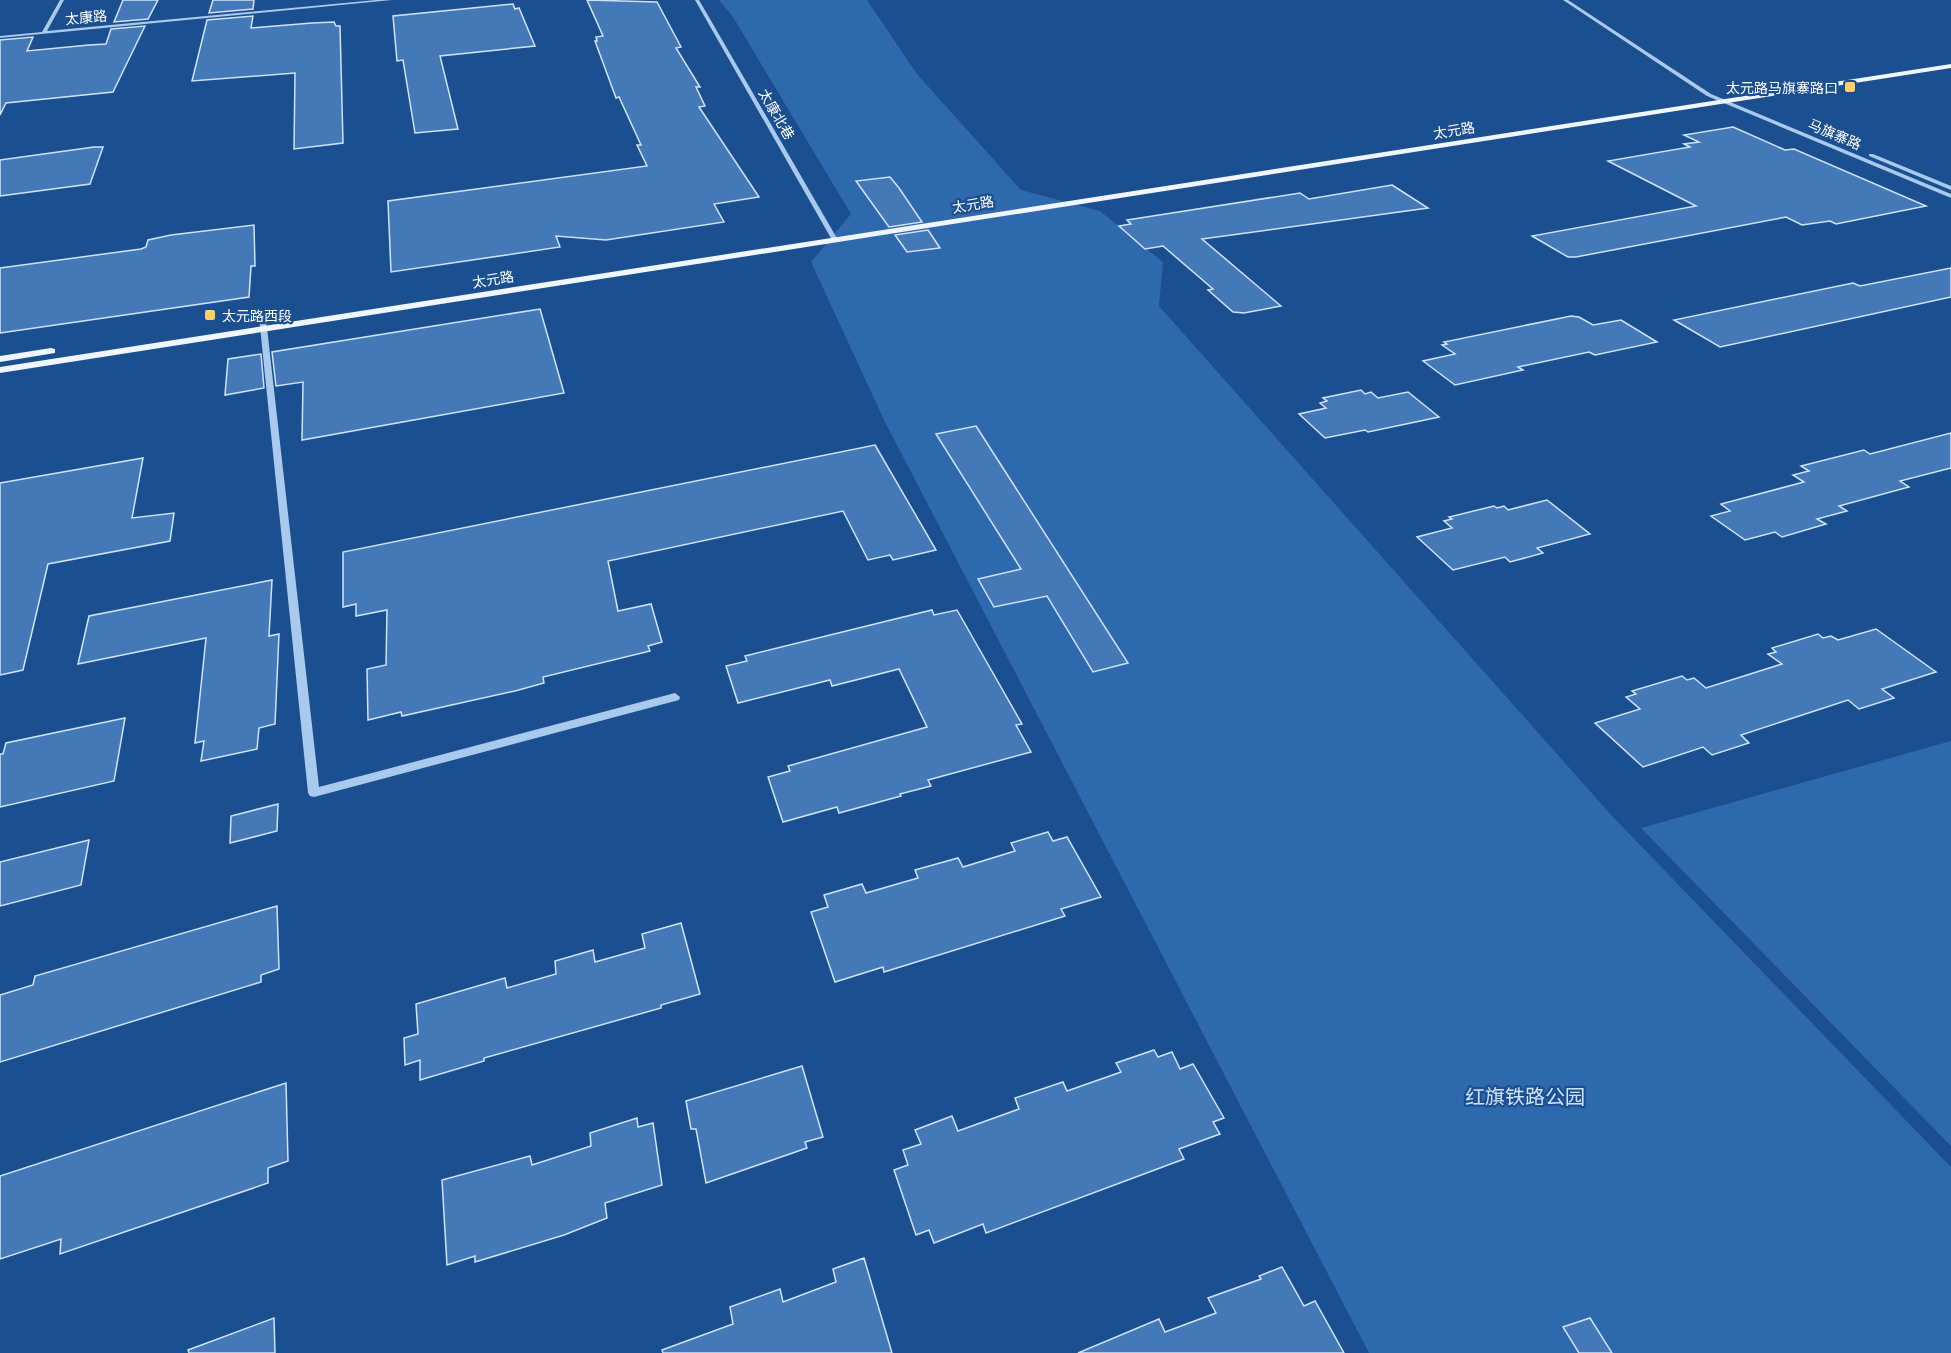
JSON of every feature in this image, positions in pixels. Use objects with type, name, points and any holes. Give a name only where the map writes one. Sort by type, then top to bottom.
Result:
[{"type":"main road","name":"太元路","points":[[0,370],[263,324],[1724,97],[1951,58]]},
{"type":"main road","name":"太元路","points":[[833,235],[1709,95],[1738,99],[1951,66]]},
{"type":"main road","name":"太元路","points":[[0,359],[263,324]]},
{"type":"street","points":[[44,33],[62,0]]},
{"type":"street","name":"太康路","points":[[0,37],[390,0]]},
{"type":"street","name":"太康北巷","points":[[697,0],[833,235]]},
{"type":"street","points":[[1565,0],[1709,95]]},
{"type":"street","name":"马旗寨路","points":[[1724,97],[1951,196]]},
{"type":"street","name":"马旗寨路","points":[[1738,99],[1951,188]]},
{"type":"street","points":[[263,324],[314,794],[675,697]]},
{"type":"green space","name":"红旗铁路公园","points":[[719,0],[867,0],[917,74],[1021,190],[1100,211],[1163,262],[1159,306],[1613,817],[1951,1167],[1951,1353],[1369,1353],[885,422],[811,262],[851,214],[733,17]]},
{"type":"green space","points":[[1951,741],[1951,1146],[1641,828]]},
{"type":"building","points":[[123,0],[158,0],[148,19],[114,22]]},
{"type":"building","points":[[213,0],[254,0],[253,9],[209,13]]},
{"type":"building","points":[[587,0],[657,2],[681,47],[676,48],[700,87],[696,87],[705,106],[699,107],[759,197],[714,204],[724,222],[606,240],[556,236],[560,247],[391,272],[388,201],[647,166],[637,145],[641,145],[619,97],[616,98],[595,41],[597,41],[596,37],[603,36]]},
{"type":"building","points":[[513,4],[515,9],[519,8],[535,46],[440,56],[458,129],[415,133],[403,60],[397,61],[393,16]]},
{"type":"building","points":[[253,16],[251,28],[334,22],[336,26],[340,26],[343,143],[294,149],[295,73],[192,81],[207,20]]},
{"type":"building","points":[[145,26],[113,92],[6,103],[0,115],[0,40],[33,37],[27,51],[106,44],[111,29]]},
{"type":"building","points":[[1733,127],[1785,150],[1794,149],[1926,206],[1836,224],[1830,221],[1802,225],[1786,217],[1576,257],[1568,257],[1532,236],[1696,206],[1608,161],[1690,147],[1684,144],[1699,142],[1684,135]]},
{"type":"building","points":[[103,147],[90,184],[0,196],[0,160]]},
{"type":"building","points":[[890,177],[922,222],[889,227],[856,181]]},
{"type":"building","points":[[1392,185],[1428,208],[1202,239],[1281,306],[1244,313],[1233,312],[1208,290],[1213,289],[1163,246],[1145,249],[1119,226],[1131,224],[1127,220],[1300,193],[1309,199]]},
{"type":"building","points":[[254,225],[255,266],[251,266],[249,297],[0,333],[0,268],[141,249],[146,247],[148,240],[171,235]]},
{"type":"building","points":[[928,230],[940,248],[907,252],[895,235]]},
{"type":"building","points":[[1951,268],[1951,297],[1720,347],[1674,320],[1853,283],[1860,286]]},
{"type":"building","points":[[540,309],[564,393],[302,440],[303,382],[276,386],[272,352]]},
{"type":"building","points":[[1571,316],[1579,317],[1593,325],[1621,320],[1657,342],[1595,355],[1589,352],[1518,367],[1523,370],[1455,385],[1423,361],[1455,354],[1442,345],[1447,344],[1444,342]]},
{"type":"building","points":[[261,354],[264,388],[225,395],[228,359]]},
{"type":"building","points":[[1361,390],[1365,394],[1371,392],[1378,398],[1408,392],[1439,417],[1368,432],[1365,430],[1325,438],[1299,414],[1326,408],[1320,403],[1327,401],[1323,398]]},
{"type":"building","points":[[976,426],[1128,663],[1093,672],[1047,596],[994,607],[978,579],[1021,569],[936,434]]},
{"type":"building","points":[[1951,433],[1951,468],[1900,481],[1909,487],[1839,506],[1847,511],[1817,519],[1826,524],[1782,537],[1775,532],[1745,540],[1711,516],[1730,511],[1721,504],[1804,482],[1793,475],[1809,471],[1801,466],[1864,450],[1870,454]]},
{"type":"building","points":[[875,445],[936,550],[893,560],[890,555],[868,560],[843,511],[608,561],[618,611],[651,604],[662,642],[648,646],[650,651],[543,677],[544,683],[515,691],[402,716],[401,712],[368,720],[367,669],[386,665],[387,610],[356,616],[356,604],[343,607],[343,552]]},
{"type":"building","points":[[143,458],[132,518],[174,513],[170,541],[48,564],[23,670],[0,675],[0,483]]},
{"type":"building","points":[[1547,500],[1590,534],[1537,548],[1543,553],[1510,562],[1505,557],[1453,570],[1417,537],[1452,528],[1444,521],[1452,519],[1449,517],[1494,506],[1497,508],[1504,506],[1508,510]]},
{"type":"building","points":[[272,580],[269,636],[279,634],[275,724],[259,728],[257,749],[201,761],[204,741],[195,743],[206,638],[78,664],[89,616]]},
{"type":"building","points":[[932,610],[934,615],[957,610],[1022,724],[1016,725],[1031,752],[928,780],[931,786],[900,794],[901,796],[839,813],[837,807],[783,822],[768,777],[790,771],[788,766],[927,727],[899,669],[832,686],[830,680],[738,703],[726,666],[747,661],[745,656]]},
{"type":"building","points":[[1876,629],[1936,672],[1882,689],[1894,698],[1859,709],[1848,700],[1741,735],[1749,743],[1712,755],[1703,747],[1643,767],[1595,723],[1640,709],[1626,697],[1636,694],[1632,691],[1682,676],[1687,680],[1694,678],[1706,688],[1782,664],[1768,654],[1776,652],[1772,648],[1818,634],[1823,638],[1831,636],[1838,640]]},
{"type":"building","points":[[125,718],[114,781],[0,807],[0,754],[3,754],[6,743]]},
{"type":"building","points":[[278,804],[277,831],[230,843],[231,816]]},
{"type":"building","points":[[1048,832],[1053,841],[1067,837],[1101,897],[1061,909],[1065,916],[884,972],[883,967],[835,982],[811,912],[828,907],[824,895],[862,884],[866,893],[918,878],[915,870],[958,858],[963,867],[1015,851],[1011,843]]},
{"type":"building","points":[[89,840],[81,885],[0,906],[0,862]]},
{"type":"building","points":[[277,906],[279,969],[261,975],[261,982],[0,1062],[0,995],[33,985],[35,976]]},
{"type":"building","points":[[681,923],[700,994],[661,1005],[661,1008],[484,1058],[484,1061],[420,1080],[420,1060],[405,1065],[404,1038],[418,1034],[416,1004],[505,978],[507,988],[556,974],[555,961],[593,950],[595,962],[645,948],[642,934]]},
{"type":"building","points":[[1154,1050],[1158,1057],[1172,1052],[1180,1069],[1193,1064],[1224,1118],[1213,1122],[1220,1134],[1179,1149],[1184,1159],[986,1233],[983,1224],[934,1243],[929,1230],[916,1235],[894,1170],[908,1165],[903,1150],[921,1144],[915,1130],[952,1116],[958,1131],[1019,1109],[1015,1098],[1063,1082],[1067,1091],[1121,1072],[1116,1063]]},
{"type":"building","points":[[802,1066],[823,1137],[805,1142],[807,1148],[706,1183],[696,1129],[691,1129],[686,1101]]},
{"type":"building","points":[[286,1083],[288,1161],[268,1168],[268,1183],[60,1254],[61,1239],[0,1259],[0,1176]]},
{"type":"building","points":[[637,1118],[638,1127],[653,1123],[662,1185],[605,1203],[607,1218],[564,1235],[475,1262],[475,1256],[447,1265],[442,1180],[530,1156],[532,1165],[591,1146],[590,1133]]},
{"type":"building","points":[[864,1258],[892,1353],[663,1353],[662,1350],[733,1324],[730,1307],[780,1289],[783,1302],[836,1282],[833,1269]]},
{"type":"building","points":[[1282,1267],[1304,1306],[1315,1301],[1344,1353],[1078,1353],[1159,1319],[1165,1332],[1216,1313],[1208,1298],[1261,1279],[1259,1276]]},
{"type":"building","points":[[274,1318],[275,1353],[189,1353],[188,1350]]},
{"type":"building","points":[[1590,1318],[1612,1353],[1579,1353],[1563,1327]]},
{"type":"place","name":"太元路马旗寨路口","points":[[1850,87]]},
{"type":"place","name":"太元路西段","points":[[210,315]]}]
